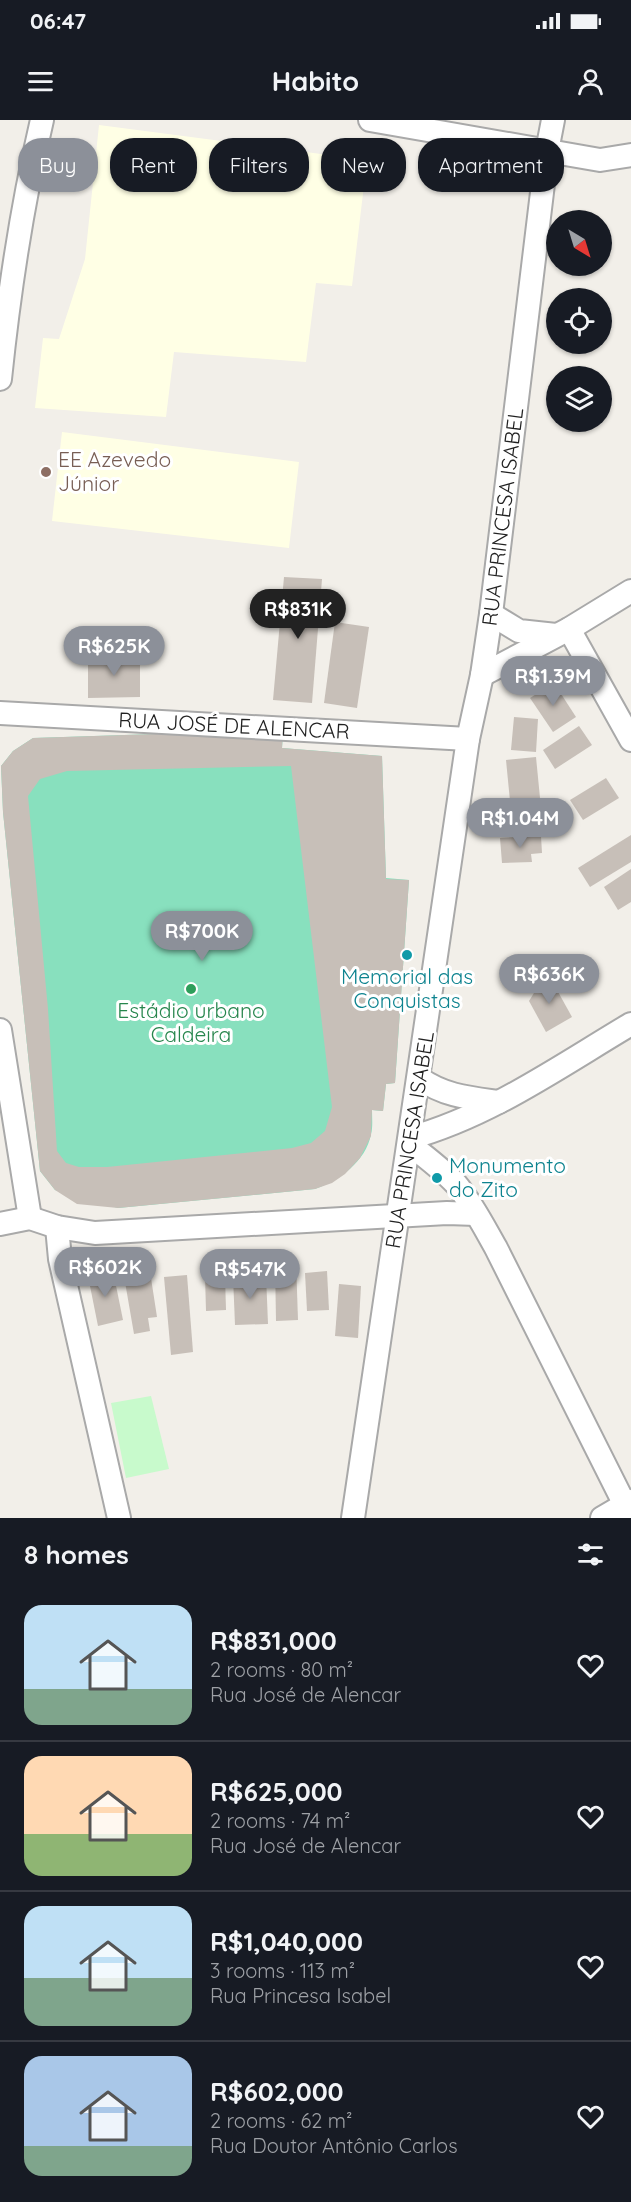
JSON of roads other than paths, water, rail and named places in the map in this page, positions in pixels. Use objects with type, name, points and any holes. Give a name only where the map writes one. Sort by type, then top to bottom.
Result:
[{"type":"street","points":[[0,379],[1,353],[15,256],[28,181],[42,120]]},
{"type":"street","points":[[370,120],[473,138]]},
{"type":"street","name":"RUA PRINCESA ISABEL","points":[[550,138],[553,120]]},
{"type":"street","points":[[564,154],[600,160],[631,154]]},
{"type":"street","name":"RUA PRINCESA ISABEL","points":[[353,1518],[468,739],[482,675],[491,614],[542,192]]},
{"type":"street","points":[[482,675],[563,632],[631,591]]},
{"type":"street","points":[[491,614],[519,631],[563,632]]},
{"type":"street","points":[[563,632],[631,740]]},
{"type":"street","name":"RUA JOSÉ DE ALENCAR","points":[[0,713],[468,739]]},
{"type":"street","points":[[602,1518],[629,1507],[496,1248],[476,1214],[458,1186],[410,1141],[440,1130],[499,1102],[631,1024]]},
{"type":"street","points":[[0,1030],[30,1218]]},
{"type":"street","points":[[419,1078],[436,1089],[455,1096],[499,1102]]},
{"type":"street","points":[[0,1224],[30,1218],[57,1227],[95,1233],[447,1213],[476,1214]]},
{"type":"street","points":[[57,1227],[60,1259],[118,1518]]},
{"type":"place","name":"EE Azevedo Júnior","points":[[46,472]]},
{"type":"place","name":"Memorial das Conquistas","points":[[407,955]]},
{"type":"place","name":"Estádio urbano Caldeira","points":[[191,989]]},
{"type":"place","name":"Monumento do Zito","points":[[437,1178]]}]
